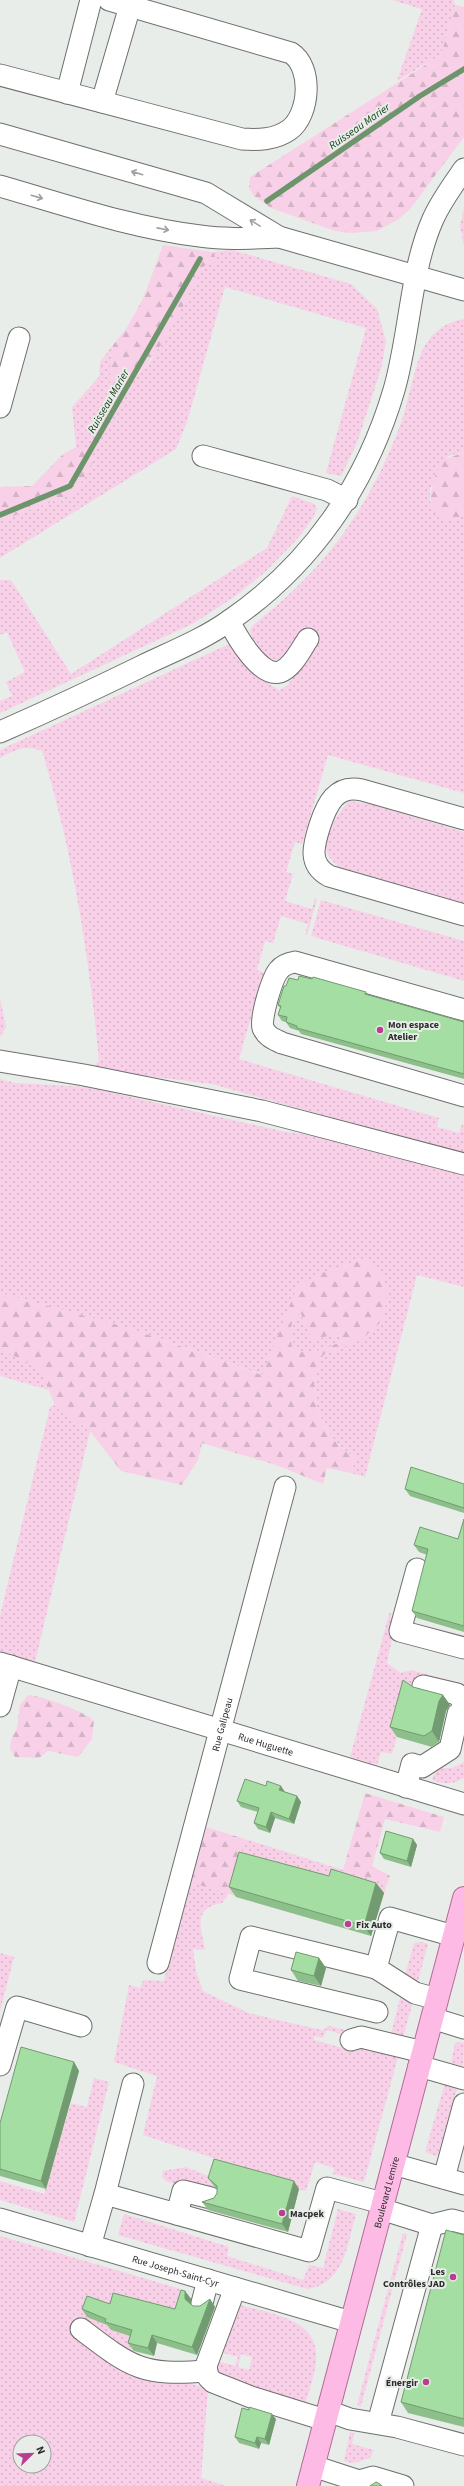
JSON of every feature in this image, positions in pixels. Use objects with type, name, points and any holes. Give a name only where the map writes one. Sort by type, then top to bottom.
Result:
[{"type":"main road","name":"Boulevard Lemire","points":[[310,2476],[464,1898]]},
{"type":"street","points":[[67,93],[91,0]]},
{"type":"street","points":[[0,75],[242,139],[272,138],[290,129],[300,116],[306,88],[306,75],[299,58],[291,53],[109,0]]},
{"type":"street","points":[[102,102],[130,6]]},
{"type":"street","points":[[0,134],[206,193],[279,237],[464,290]]},
{"type":"street","points":[[0,732],[199,639],[229,621],[263,595],[290,570],[322,535],[347,500],[375,444],[392,396],[407,337],[415,277],[432,220],[440,203],[464,169]]},
{"type":"street","points":[[0,186],[112,218],[200,236],[234,239],[279,237]]},
{"type":"street","points":[[0,408],[19,338]]},
{"type":"street","points":[[203,456],[327,490],[347,500]]},
{"type":"street","points":[[229,621],[247,651],[261,664],[273,672],[280,672],[287,667],[308,639]]},
{"type":"street","points":[[464,819],[362,790],[345,790],[335,795],[328,804],[313,852],[317,866],[328,876],[464,915]]},
{"type":"street","points":[[464,1010],[295,962],[282,967],[276,974],[262,1024],[269,1036],[282,1043],[464,1096]]},
{"type":"street","points":[[0,1061],[84,1075],[262,1111],[464,1164]]},
{"type":"street","name":"Rue Galipeau","points":[[158,1963],[285,1487]]},
{"type":"street","points":[[417,1569],[400,1630],[464,1648]]},
{"type":"street","points":[[0,1706],[5,1664]]},
{"type":"street","name":"Rue Huguette","points":[[5,1664],[220,1731],[464,1804]]},
{"type":"street","points":[[423,1686],[457,1694],[464,1703]]},
{"type":"street","points":[[406,1787],[412,1764],[422,1767],[450,1749],[458,1714],[464,1711]]},
{"type":"street","points":[[376,1968],[382,1916],[454,1936]]},
{"type":"street","points":[[377,2012],[240,1979],[251,1938],[376,1968],[415,1993],[434,2009],[464,2028]]},
{"type":"street","points":[[0,2065],[17,2007],[81,2026]]},
{"type":"street","points":[[350,2040],[361,2037],[421,2059],[464,2079]]},
{"type":"street","points":[[90,2246],[134,2084]]},
{"type":"street","points":[[444,2178],[464,2104]]},
{"type":"street","points":[[393,2164],[464,2184]]},
{"type":"street","points":[[105,2194],[308,2251],[327,2188],[382,2206],[432,2225],[452,2220],[464,2223]]},
{"type":"street","points":[[177,2214],[183,2191],[211,2198]]},
{"type":"street","name":"Rue Joseph-Saint-Cyr","points":[[0,2219],[351,2322]]},
{"type":"street","points":[[378,2423],[432,2225]]},
{"type":"street","points":[[202,2303],[208,2280]]},
{"type":"street","points":[[235,2288],[206,2366],[206,2371],[213,2382],[250,2397],[326,2416],[378,2423],[464,2445]]},
{"type":"street","points":[[81,2329],[121,2359],[137,2367],[151,2371],[172,2373],[206,2371]]},
{"type":"street","points":[[310,2476],[358,2484],[373,2477],[403,2486]]},
{"type":"green space","points":[[392,0],[453,0],[455,5],[441,55],[397,81],[422,9]]},
{"type":"green space","points":[[455,5],[464,7],[464,137],[410,209],[399,219],[377,231],[352,233],[335,231],[271,208],[254,196],[249,188],[250,177],[441,55]]},
{"type":"green space","points":[[464,208],[464,246],[460,226]]},
{"type":"green space","points":[[163,245],[212,252],[218,261],[204,266],[168,334],[146,365],[119,389],[110,387],[110,364],[113,345],[126,329],[143,299]]},
{"type":"green space","points":[[232,250],[351,284],[377,309],[386,341],[381,369],[357,443],[341,476],[326,473],[366,328],[225,287],[187,422],[176,449],[0,558],[0,521],[75,493],[94,460],[84,448],[76,447],[72,407],[99,377],[100,362],[113,345],[110,364],[110,387],[133,380],[152,359],[204,266],[217,261],[212,252]]},
{"type":"green space","points":[[464,319],[464,452],[448,456],[430,489],[430,502],[462,516],[464,515],[464,793],[328,755],[302,844],[295,842],[286,872],[293,874],[285,901],[312,909],[315,898],[317,899],[307,935],[305,935],[308,924],[281,916],[273,943],[265,941],[257,970],[264,973],[239,1059],[439,1118],[437,1127],[459,1133],[462,1124],[464,1125],[464,1155],[212,1084],[91,1069],[99,1061],[85,943],[63,827],[53,789],[42,751],[25,748],[0,758],[0,750],[229,644],[245,665],[264,681],[279,690],[287,686],[299,669],[284,657],[280,661],[268,657],[260,651],[254,642],[250,630],[253,625],[279,604],[302,582],[324,559],[343,534],[376,481],[390,451],[402,420],[423,349],[431,337],[443,327],[449,323]]},
{"type":"green space","points":[[76,447],[84,448],[94,460],[75,493],[0,521],[0,487],[32,486],[63,454]]},
{"type":"green space","points":[[464,452],[464,515],[445,522],[437,516],[431,502],[431,494],[435,477],[441,461]]},
{"type":"green space","points":[[292,496],[314,504],[317,508],[313,518],[299,537],[265,572],[234,597],[194,623],[0,713],[0,701],[12,696],[6,682],[25,672],[7,632],[0,635],[0,580],[11,580],[71,674],[267,548]]},
{"type":"green space","points":[[349,801],[370,804],[464,832],[464,906],[341,868],[335,863],[329,857],[327,852],[327,840],[332,825]]},
{"type":"green space","points":[[321,900],[464,941],[464,981],[311,936]]},
{"type":"green space","points":[[0,998],[6,1027],[0,1037]]},
{"type":"green space","points":[[0,1079],[15,1083],[86,1087],[286,1132],[320,1136],[464,1174],[464,1287],[417,1275],[365,1477],[351,1473],[356,1458],[339,1444],[326,1427],[317,1407],[314,1385],[316,1374],[323,1355],[361,1340],[298,1285],[263,1375],[129,1328],[0,1293]]},
{"type":"green space","points":[[365,1259],[380,1272],[384,1279],[387,1299],[384,1319],[361,1340],[323,1355],[317,1370],[314,1385],[320,1417],[331,1436],[338,1444],[356,1458],[351,1473],[327,1468],[323,1484],[276,1465],[202,1443],[198,1460],[182,1485],[121,1471],[90,1431],[56,1408],[40,1369],[0,1349],[0,1293],[129,1328],[262,1375],[298,1285],[337,1266]],"holes":[[[300,1312],[312,1339],[335,1335],[345,1340],[313,1352],[293,1349],[290,1339],[290,1329],[296,1316]]]},
{"type":"green space","points":[[300,1312],[312,1339],[335,1335],[345,1340],[313,1352],[293,1349],[290,1338],[290,1329],[296,1316]]},
{"type":"green space","points":[[0,1349],[40,1369],[49,1390],[0,1376]]},
{"type":"green space","points":[[55,1405],[90,1431],[35,1662],[0,1651],[0,1616],[50,1407]]},
{"type":"green space","points":[[390,1611],[394,1629],[387,1663],[401,1673],[411,1670],[460,1683],[459,1686],[418,1675],[414,1691],[410,1690],[392,1754],[381,1752],[377,1765],[350,1757]]},
{"type":"green space","points":[[28,1695],[43,1698],[63,1705],[82,1713],[94,1721],[92,1739],[78,1757],[48,1751],[39,1758],[15,1757],[10,1749],[11,1740],[17,1728],[20,1705]]},
{"type":"green space","points":[[464,1762],[464,1778],[456,1782],[448,1783],[432,1780],[437,1768],[452,1768]]},
{"type":"green space","points":[[365,1793],[444,1817],[440,1832],[385,1819],[372,1866],[390,1876],[387,1884],[343,1870]]},
{"type":"green space","points":[[206,1827],[245,1839],[229,1893],[191,1883]]},
{"type":"green space","points":[[245,1839],[387,1884],[384,1893],[246,1862],[236,1897],[229,1893]]},
{"type":"green space","points":[[191,1883],[229,1893],[222,1903],[206,1909],[202,1914],[201,1926],[205,1950],[193,1949],[196,1971],[203,1991],[248,2013],[322,2030],[329,2026],[345,2030],[344,2035],[326,2030],[323,2038],[314,2036],[314,2040],[346,2049],[347,2046],[369,2042],[398,2057],[364,2182],[333,2174],[334,2168],[315,2162],[306,2191],[219,2167],[220,2160],[143,2135],[157,2076],[114,2062],[129,1985],[140,1988],[143,1980],[164,1981]]},
{"type":"green space","points":[[421,1942],[428,1944],[418,1981],[405,1975],[414,1943]]},
{"type":"green space","points":[[0,1953],[14,1957],[0,2011]]},
{"type":"green space","points":[[400,1998],[413,2001],[402,2041],[390,2038]]},
{"type":"green space","points":[[455,2043],[464,2043],[463,2066],[451,2063]]},
{"type":"green space","points":[[94,2078],[109,2082],[74,2222],[0,2200],[0,2181],[44,2194],[71,2103],[87,2107]]},
{"type":"green space","points":[[445,2083],[455,2085],[457,2089],[438,2155],[436,2156],[425,2152]]},
{"type":"green space","points":[[186,2167],[216,2179],[212,2194],[166,2181],[162,2177],[163,2171]]},
{"type":"green space","points":[[338,2209],[356,2214],[347,2250],[337,2271],[329,2279],[320,2286],[307,2289],[118,2235],[124,2214],[229,2247],[227,2256],[303,2280],[309,2265],[323,2268]]},
{"type":"green space","points":[[403,2233],[407,2234],[361,2406],[357,2405]]},
{"type":"green space","points":[[0,2236],[184,2290],[182,2292],[183,2295],[194,2298],[195,2292],[199,2294],[198,2301],[187,2298],[181,2317],[118,2301],[111,2330],[138,2338],[134,2352],[141,2354],[139,2359],[148,2361],[142,2364],[90,2324],[74,2320],[70,2326],[82,2339],[119,2365],[147,2375],[188,2383],[208,2389],[201,2478],[227,2486],[0,2486]],"holes":[[[93,2304],[106,2309],[101,2322],[87,2317]]]},
{"type":"green space","points":[[236,2304],[276,2315],[301,2326],[310,2335],[315,2346],[316,2360],[313,2378],[304,2408],[236,2382],[214,2371],[221,2341]],"holes":[[[220,2352],[238,2357],[235,2366],[217,2361]],[[241,2354],[252,2357],[249,2370],[238,2367]]]},
{"type":"green space","points":[[350,2432],[354,2433],[352,2444],[374,2450],[370,2458],[353,2463],[344,2461]]},
{"type":"building","name":"Mon espace Atelier","points":[[299,976],[312,979],[313,977],[366,992],[365,994],[464,1022],[464,1074],[297,1028],[297,1026],[286,1022],[287,1017],[278,1015],[281,1006],[278,1005],[284,986],[286,986],[289,978],[298,980]]},
{"type":"building","points":[[411,1467],[464,1484],[464,1508],[405,1489]]},
{"type":"building","points":[[464,1519],[464,1626],[412,1611],[428,1549],[414,1545],[420,1527],[458,1539]]},
{"type":"building","points":[[403,1680],[413,1687],[443,1695],[439,1701],[432,1731],[424,1736],[390,1727]]},
{"type":"building","points":[[245,1779],[266,1786],[267,1781],[281,1786],[279,1790],[297,1796],[289,1819],[271,1812],[266,1827],[254,1823],[259,1808],[237,1801]]},
{"type":"building","points":[[386,1831],[413,1839],[407,1861],[380,1853]]},
{"type":"building","points":[[239,1852],[329,1876],[331,1869],[376,1883],[364,1926],[229,1887]]},
{"type":"building","points":[[296,1952],[319,1958],[314,1976],[291,1970]]},
{"type":"building","points":[[21,2047],[74,2062],[41,2181],[0,2169],[0,2123]]},
{"type":"building","points":[[214,2159],[294,2181],[282,2224],[202,2202],[214,2198],[217,2193],[217,2186],[208,2178]]},
{"type":"building","points":[[446,2230],[464,2235],[464,2419],[401,2402]]},
{"type":"building","points":[[181,2290],[185,2291],[185,2299],[193,2306],[200,2306],[210,2299],[192,2347],[152,2335],[148,2348],[128,2343],[132,2330],[105,2322],[106,2319],[82,2309],[87,2296],[110,2304],[113,2293],[175,2309]]},
{"type":"building","points":[[249,2407],[272,2414],[265,2439],[257,2437],[255,2443],[235,2437],[242,2408],[249,2410]]},
{"type":"building","points":[[376,2482],[382,2486],[370,2486]]},
{"type":"waterway","name":"Ruisseau Marier","points":[[267,201],[420,96],[464,69]]},
{"type":"waterway","name":"Ruisseau Marier","points":[[0,515],[70,486],[200,259]]},
{"type":"place","name":"Mon espace Atelier","points":[[380,1030]]},
{"type":"place","name":"Fix Auto","points":[[348,1924]]},
{"type":"place","name":"Macpek","points":[[282,2213]]},
{"type":"place","name":"Les Contrôles JAD","points":[[453,2277]]},
{"type":"place","name":"Énergir","points":[[426,2382]]}]
